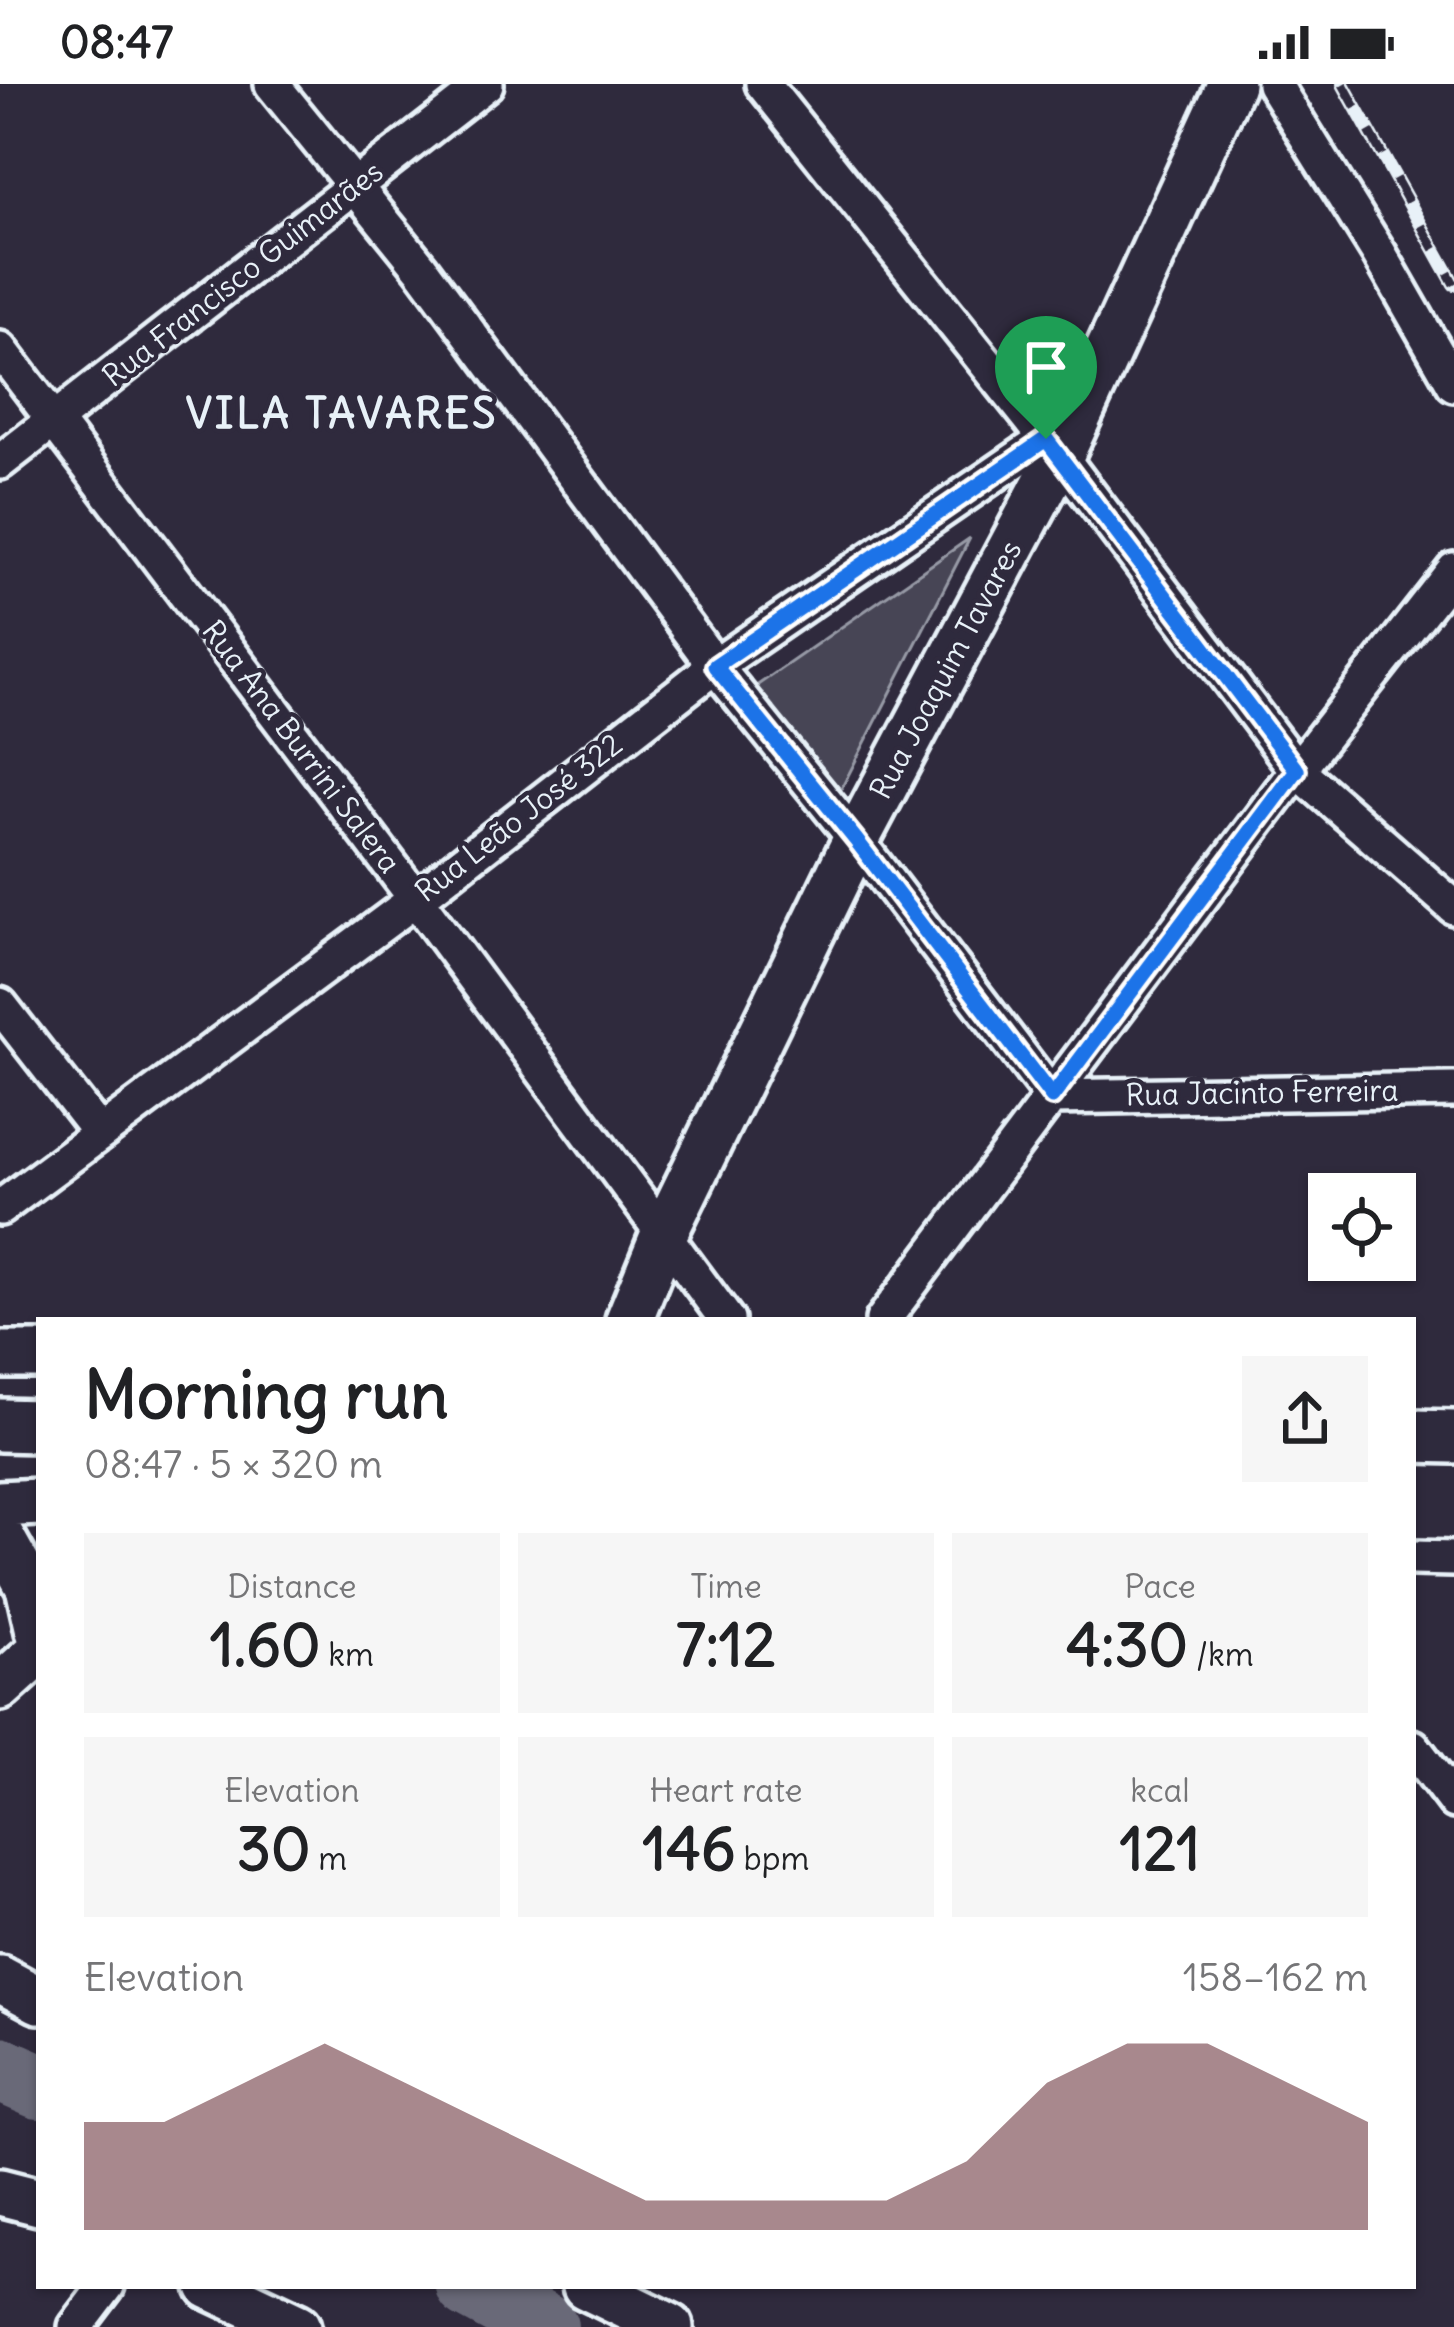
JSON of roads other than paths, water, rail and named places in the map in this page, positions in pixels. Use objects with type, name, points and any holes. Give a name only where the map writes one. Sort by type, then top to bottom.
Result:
[{"type":"main road","points":[[0,1425],[36,1426]]},
{"type":"main road","points":[[1416,1436],[1454,1437]]},
{"type":"street","points":[[272,84],[421,268],[715,666],[856,840],[1052,1097]]},
{"type":"street","name":"Rua Francisco Guimarães","points":[[0,462],[486,84]]},
{"type":"street","points":[[764,84],[1053,447],[1297,770],[1454,907]]},
{"type":"street","name":"Rua Joaquim Tavares","points":[[629,1317],[664,1234],[856,840],[1231,84]]},
{"type":"street","points":[[1274,84],[1454,384]]},
{"type":"street","name":"Rua Ana Burrini Salera","points":[[0,349],[725,1317]]},
{"type":"street","name":"Rua Leão José 322","points":[[0,1208],[416,899],[715,666],[1053,447]]},
{"type":"street","points":[[885,1317],[1297,770],[1454,570]]},
{"type":"street","points":[[0,1005],[99,1132]]},
{"type":"street","name":"Rua Jacinto Ferreira","points":[[1052,1097],[1454,1090]]},
{"type":"street","points":[[0,1354],[36,1355]]},
{"type":"street","points":[[0,1504],[36,1502]]},
{"type":"street","points":[[0,1535],[29,1587],[36,1618]]},
{"type":"street","points":[[1416,1558],[1454,1559]]},
{"type":"street","points":[[0,1687],[36,1655]]},
{"type":"street","points":[[1416,1751],[1454,1801]]},
{"type":"street","points":[[0,1979],[36,1998]]},
{"type":"street","points":[[0,2192],[36,2201]]},
{"type":"street","points":[[76,2327],[105,2289]]},
{"type":"street","points":[[216,2289],[298,2327]]},
{"type":"street","points":[[592,2289],[670,2327]]},
{"type":"waterway","points":[[0,2069],[36,2085]]},
{"type":"waterway","points":[[475,2289],[545,2327]]},
{"type":"railway","points":[[1343,84],[1454,284]]},
{"type":"district","name":"VILA TAVARES","points":[[342,413]]}]
